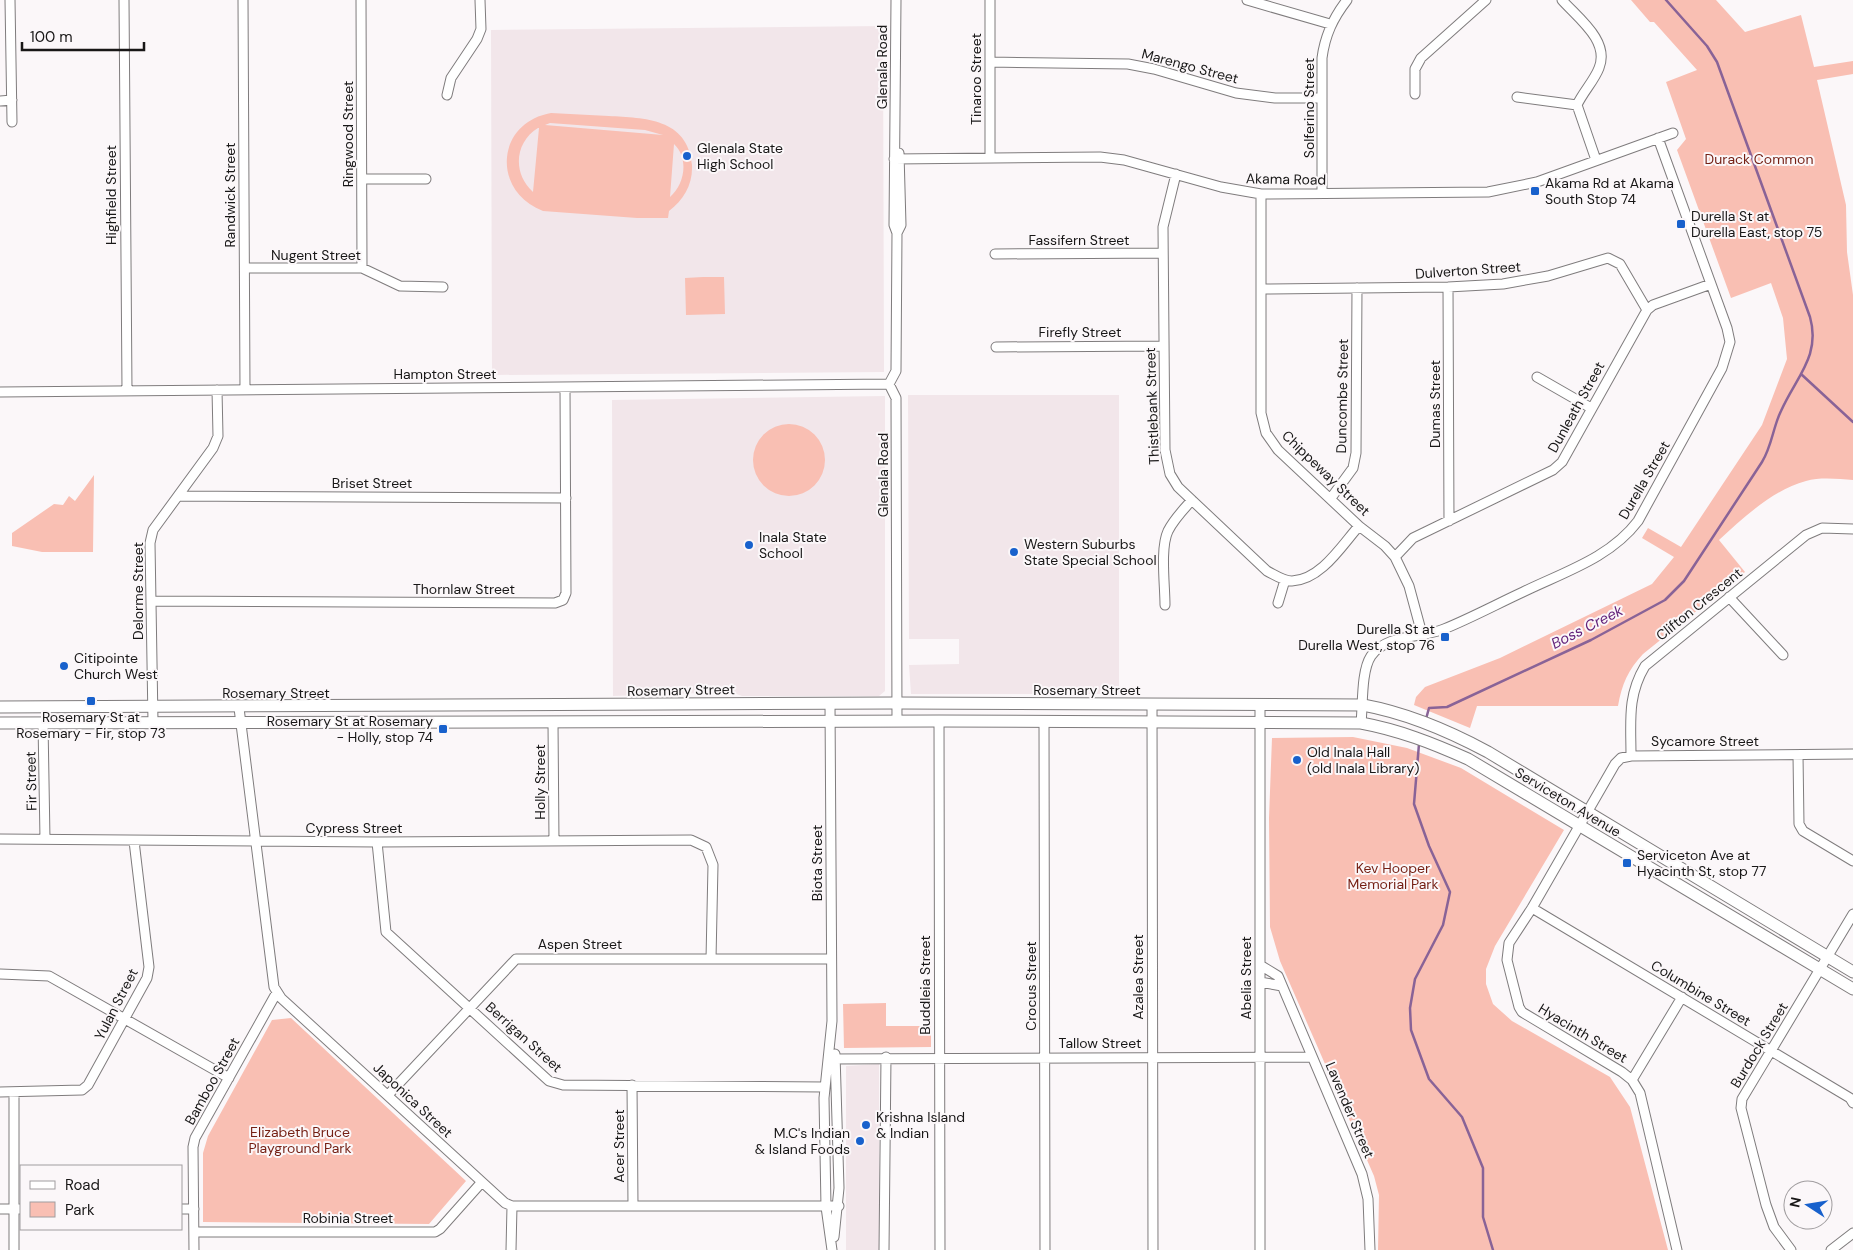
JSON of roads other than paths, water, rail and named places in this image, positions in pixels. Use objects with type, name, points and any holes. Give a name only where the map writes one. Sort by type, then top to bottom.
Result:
[{"type":"main road","name":"Rosemary Street","points":[[0,707],[239,708],[897,703],[1363,705]]},
{"type":"main road","name":"Serviceton Avenue","points":[[1363,705],[1395,712],[1440,729],[1488,752],[1853,972]]},
{"type":"main road","points":[[0,723],[939,721],[1361,724]]},
{"type":"main road","name":"Serviceton Avenue","points":[[1361,724],[1393,729],[1413,735],[1468,759],[1853,989]]},
{"type":"street","points":[[10,0],[12,122]]},
{"type":"street","name":"Highfield Street","points":[[124,0],[127,390]]},
{"type":"street","name":"Randwick Street","points":[[243,0],[246,389]]},
{"type":"street","name":"Ringwood Street","points":[[361,0],[362,268]]},
{"type":"street","points":[[448,95],[451,78],[477,39],[481,29],[480,0]]},
{"type":"street","name":"Glenala Road","points":[[896,0],[896,133],[901,225],[897,232],[896,371],[889,384],[896,398],[897,721]]},
{"type":"street","name":"Tinaroo Street","points":[[990,0],[990,157]]},
{"type":"street","points":[[1250,0],[1330,24]]},
{"type":"street","name":"Solferino Street","points":[[1322,193],[1322,58],[1324,42],[1330,24],[1347,0]]},
{"type":"street","points":[[1415,94],[1415,69],[1421,58],[1486,0]]},
{"type":"street","points":[[1562,0],[1598,40],[1601,50],[1599,69],[1577,105]]},
{"type":"street","name":"Marengo Street","points":[[990,62],[1128,64],[1154,69],[1236,94],[1276,98],[1322,98]]},
{"type":"street","points":[[1517,97],[1577,105]]},
{"type":"street","points":[[0,101],[12,100]]},
{"type":"street","points":[[1577,105],[1596,160]]},
{"type":"street","name":"Akama Road","points":[[897,159],[1100,157],[1124,160],[1221,187],[1261,194],[1488,192],[1537,182],[1673,133]]},
{"type":"street","name":"Durella Street","points":[[1361,724],[1367,667],[1372,656],[1382,646],[1394,640],[1442,629],[1599,556],[1614,547],[1631,531],[1708,394],[1728,353],[1730,342],[1727,328],[1658,138]]},
{"type":"street","name":"Thistlebank Street","points":[[1176,174],[1165,213],[1163,253],[1166,462],[1178,486],[1192,500],[1267,571],[1285,580]]},
{"type":"street","points":[[362,179],[426,179]]},
{"type":"street","name":"Chippeway Street","points":[[1261,194],[1261,413],[1266,433],[1278,450],[1359,526],[1385,546],[1394,557],[1409,586],[1422,634]]},
{"type":"street","name":"Fassifern Street","points":[[996,254],[1163,253]]},
{"type":"street","name":"Dulverton Street","points":[[1261,289],[1448,287],[1548,276],[1608,258],[1620,264],[1647,310]]},
{"type":"street","name":"Nugent Street","points":[[245,268],[362,268],[400,286],[443,287]]},
{"type":"street","points":[[1647,310],[1653,305],[1711,284]]},
{"type":"street","name":"Dumas Street","points":[[1448,287],[1449,521]]},
{"type":"street","name":"Duncombe Street","points":[[1331,498],[1353,468],[1356,453],[1357,288]]},
{"type":"street","name":"Dunleath Street","points":[[1394,557],[1414,538],[1554,470],[1562,462],[1647,310]]},
{"type":"street","name":"Firefly Street","points":[[996,346],[1163,346]]},
{"type":"street","points":[[1538,377],[1591,408]]},
{"type":"street","name":"Hampton Street","points":[[0,392],[889,384]]},
{"type":"street","name":"Thornlaw Street","points":[[151,601],[555,603],[562,600],[566,593],[565,387]]},
{"type":"street","name":"Delorme Street","points":[[153,722],[150,543],[153,530],[213,448],[218,436],[217,390]]},
{"type":"street","name":"Briset Street","points":[[178,496],[566,498]]},
{"type":"street","points":[[1165,605],[1165,544],[1167,533],[1173,522],[1192,500]]},
{"type":"street","points":[[1278,603],[1285,580],[1304,579],[1315,573],[1359,526]]},
{"type":"street","name":"Clifton Crescent","points":[[1631,756],[1631,698],[1636,681],[1645,666],[1806,535],[1822,528],[1853,529]]},
{"type":"street","points":[[1729,597],[1783,655]]},
{"type":"street","name":"Biota Street","points":[[830,704],[832,1058],[838,1100],[839,1206],[832,1250]]},
{"type":"street","name":"Azalea Street","points":[[1152,705],[1153,1250]]},
{"type":"street","name":"Abelia Street","points":[[1260,705],[1260,1250]]},
{"type":"street","points":[[239,708],[271,972],[277,992]]},
{"type":"street","name":"Buddleia Street","points":[[939,721],[940,1250]]},
{"type":"street","name":"Crocus Street","points":[[1044,722],[1045,1250]]},
{"type":"street","name":"Fir Street","points":[[44,723],[46,839]]},
{"type":"street","name":"Holly Street","points":[[553,723],[554,841]]},
{"type":"street","name":"Sycamore Street","points":[[1631,756],[1853,754]]},
{"type":"street","points":[[1798,755],[1799,824],[1803,831],[1853,861]]},
{"type":"street","points":[[1586,812],[1614,764],[1621,758],[1631,756]]},
{"type":"street","name":"Hyacinth Street","points":[[1586,812],[1581,825],[1509,943],[1506,952],[1519,1007],[1527,1016],[1632,1080],[1640,1093],[1677,1250]]},
{"type":"street","name":"Cypress Street","points":[[0,839],[377,842],[691,840],[706,847],[712,865],[711,959]]},
{"type":"street","name":"Yulan Street","points":[[0,1092],[82,1090],[88,1085],[147,978],[149,967],[134,841]]},
{"type":"street","name":"Berrigan Street","points":[[377,842],[386,932],[549,1081],[563,1086],[824,1087]]},
{"type":"street","name":"Columbine Street","points":[[1532,908],[1850,1098],[1853,1103]]},
{"type":"street","name":"Burdock Street","points":[[1791,1250],[1774,1227],[1766,1205],[1741,1108],[1742,1099],[1853,914]]},
{"type":"street","name":"Aspen Street","points":[[388,1095],[516,959],[831,959]]},
{"type":"street","name":"Lavender Street","points":[[1260,965],[1278,976],[1362,1174],[1368,1199],[1370,1250]]},
{"type":"street","points":[[0,974],[49,976],[229,1078]]},
{"type":"street","points":[[1260,982],[1282,986]]},
{"type":"street","name":"Bamboo Street","points":[[194,1250],[193,1146],[195,1138],[277,992]]},
{"type":"street","name":"Japonica Street","points":[[277,992],[481,1182],[505,1203],[512,1206]]},
{"type":"street","points":[[1632,1080],[1682,997]]},
{"type":"street","points":[[884,1250],[886,1057]]},
{"type":"street","name":"Tallow Street","points":[[832,1058],[1312,1057]]},
{"type":"street","name":"Biota Street","points":[[832,1058],[824,1087],[826,1207],[832,1250]]},
{"type":"street","name":"Acer Street","points":[[632,1086],[633,1206]]},
{"type":"street","points":[[14,1092],[18,1209],[14,1250]]},
{"type":"street","name":"Robinia Street","points":[[194,1232],[434,1232],[440,1229],[481,1182]]},
{"type":"street","points":[[511,1250],[512,1206],[839,1206]]},
{"type":"street","points":[[0,1209],[18,1209]]},
{"type":"street","points":[[182,1209],[194,1209]]},
{"type":"street","points":[[1831,1250],[1853,1233]]},
{"type":"waterway","name":"Boss Creek","points":[[1426,719],[1429,708],[1447,707],[1591,640],[1665,600],[1684,581],[1762,462],[1781,411],[1810,355],[1813,331],[1810,317],[1717,62],[1707,46],[1666,0]]},
{"type":"waterway","points":[[1801,374],[1853,422]]},
{"type":"waterway","name":"Boss Creek","points":[[1419,744],[1414,804],[1429,846],[1450,892],[1443,925],[1415,979],[1410,1008],[1411,1030],[1429,1079],[1462,1117],[1483,1168],[1483,1217],[1493,1250]]},
{"type":"place","name":"Glenala State High School","points":[[687,156]]},
{"type":"place","name":"Akama Rd at Akama South Stop 74","points":[[1535,191]]},
{"type":"place","name":"Durella St at Durella East, stop 75","points":[[1681,224]]},
{"type":"place","name":"Inala State School","points":[[749,545]]},
{"type":"place","name":"Western Suburbs State Special School","points":[[1014,552]]},
{"type":"place","name":"Durella St at Durella West, stop 76","points":[[1445,637]]},
{"type":"place","name":"Citipointe Church West","points":[[64,666]]},
{"type":"place","name":"Rosemary St at Rosemary - Fir, stop 73","points":[[91,701]]},
{"type":"place","name":"Rosemary St at Rosemary - Holly, stop 74","points":[[443,729]]},
{"type":"place","name":"Old Inala Hall (old Inala Library)","points":[[1297,760]]},
{"type":"place","name":"Serviceton Ave at Hyacinth St, stop 77","points":[[1627,863]]},
{"type":"place","name":"Krishna Island & Indian","points":[[866,1125]]},
{"type":"place","name":"M.C's Indian & Island Foods","points":[[860,1141]]},
{"type":"park label","name":"Durack Common","points":[[1759,159]]},
{"type":"park label","name":"Kev Hooper Memorial Park","points":[[1393,876]]},
{"type":"park label","name":"Elizabeth Bruce Playground Park","points":[[300,1140]]}]
